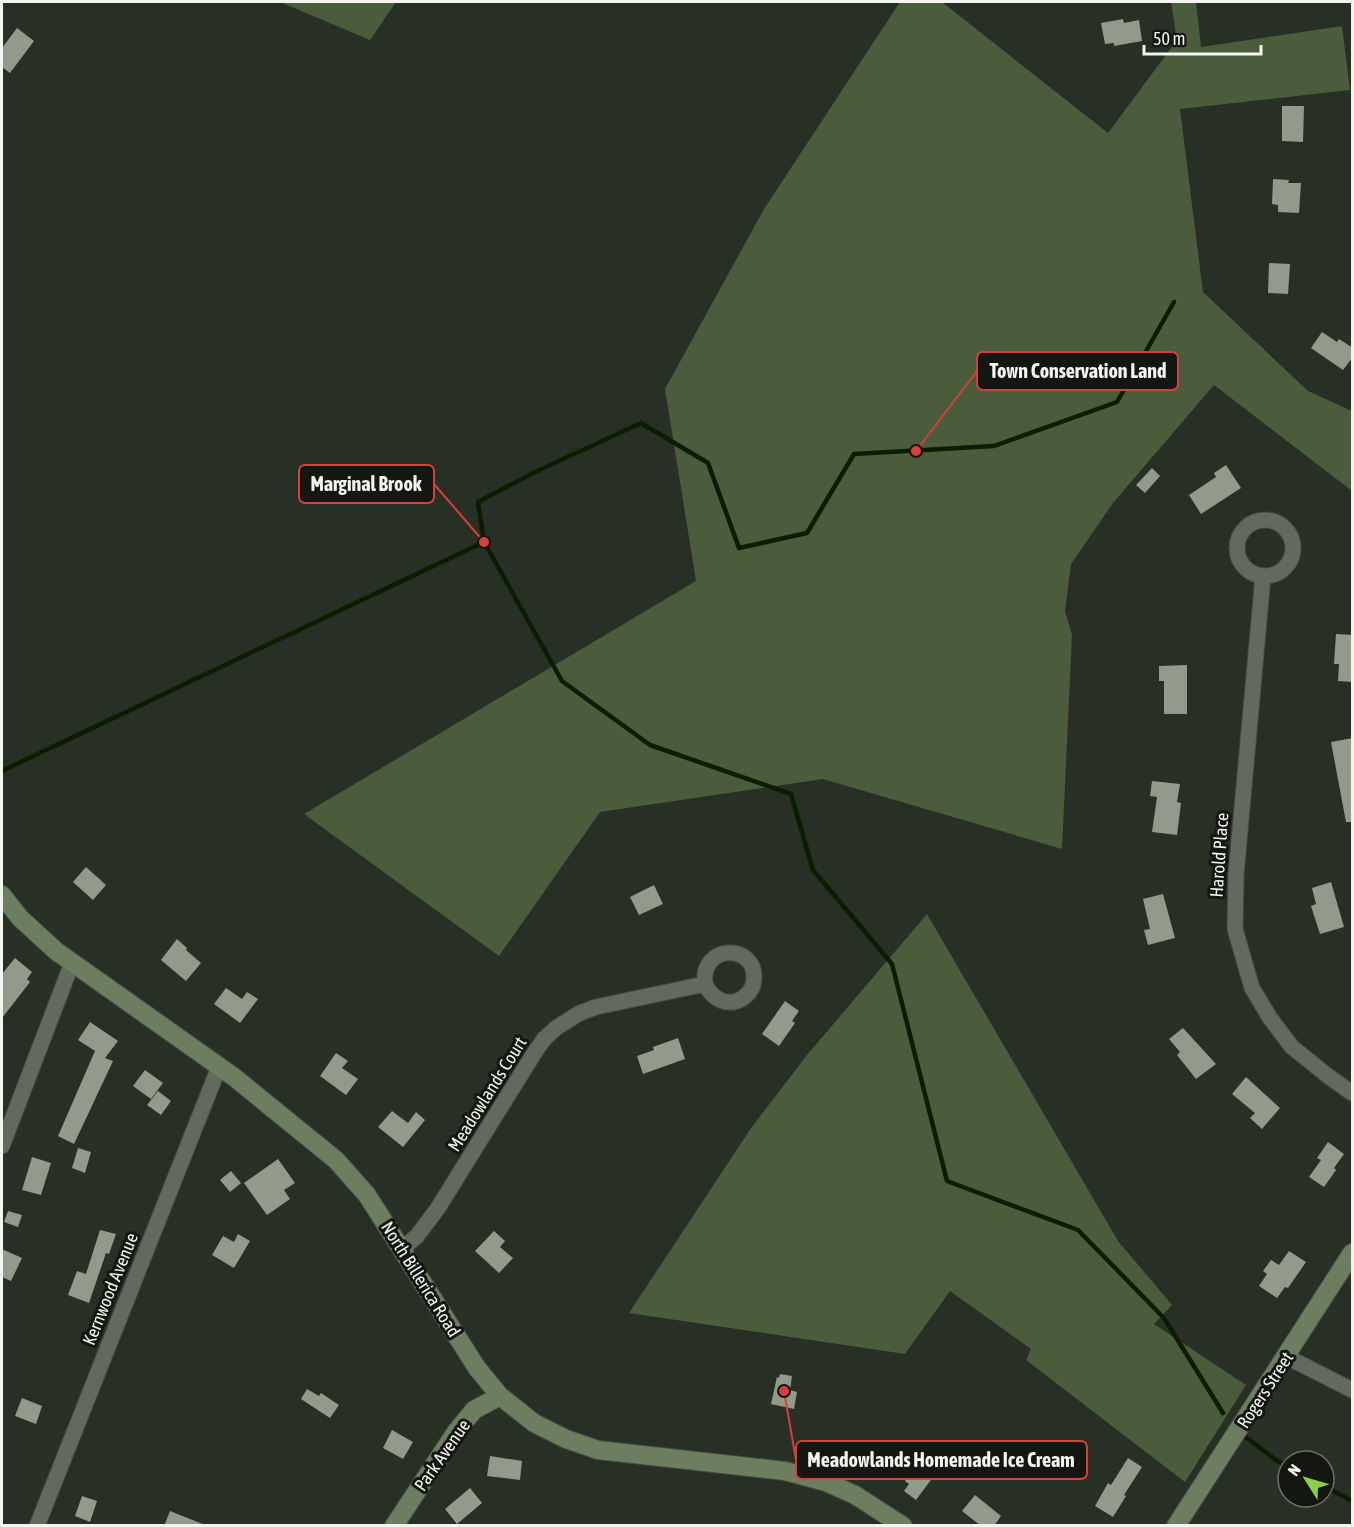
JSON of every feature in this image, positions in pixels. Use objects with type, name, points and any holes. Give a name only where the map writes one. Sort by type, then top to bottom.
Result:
[{"type":"main road","name":"North Billerica Road","points":[[2,895],[20,918],[72,963],[219,1067],[304,1131],[336,1160],[367,1195],[477,1368],[500,1396],[534,1423],[576,1443],[598,1450],[785,1471],[826,1482],[855,1495],[903,1526]]},
{"type":"main road","name":"Rogers Street","points":[[1176,1526],[1353,1253]]},
{"type":"main road","name":"Park Avenue","points":[[394,1526],[456,1432],[474,1410],[500,1396]]},
{"type":"street","name":"Harold Place","points":[[1263,576],[1236,875],[1235,929],[1252,988],[1270,1018],[1292,1047],[1353,1093]]},
{"type":"street","points":[[2,1146],[72,963]]},
{"type":"street","name":"Meadowlands Court","points":[[402,1249],[417,1236],[438,1208],[533,1055],[544,1039],[556,1028],[578,1014],[596,1007],[705,984]]},
{"type":"street","name":"Kernwood Avenue","points":[[37,1526],[219,1067]]},
{"type":"street","points":[[1287,1357],[1353,1390]]},
{"type":"green space","points":[[280,2],[396,2],[370,40]]},
{"type":"green space","points":[[900,2],[942,2],[1108,133],[1177,40],[1171,2],[1196,2],[1201,47],[1342,26],[1350,90],[1180,109],[1203,292],[1308,391],[1352,411],[1352,491],[1214,385],[1113,503],[1071,564],[1065,611],[1072,635],[1062,849],[823,779],[600,812],[499,956],[304,814],[696,581],[665,389],[764,209]]},
{"type":"green space","points":[[927,914],[1118,1241],[1172,1305],[1154,1324],[1246,1385],[1185,1482],[1026,1360],[1031,1349],[950,1291],[905,1354],[629,1313],[751,1128],[807,1055]]},
{"type":"building","points":[[1123,19],[1124,23],[1139,20],[1142,41],[1114,46],[1114,43],[1105,44],[1101,23]]},
{"type":"building","points":[[17,28],[34,41],[10,73],[2,67],[2,48]]},
{"type":"building","points":[[1282,106],[1304,106],[1303,142],[1282,141]]},
{"type":"building","points":[[1273,179],[1289,180],[1288,183],[1301,183],[1299,213],[1278,212],[1278,205],[1272,204]]},
{"type":"building","points":[[1269,263],[1290,264],[1288,294],[1268,293]]},
{"type":"building","points":[[1322,332],[1337,342],[1339,339],[1353,348],[1353,357],[1343,370],[1311,348]]},
{"type":"building","points":[[1226,465],[1241,488],[1201,514],[1189,495],[1216,477],[1214,473]]},
{"type":"building","points":[[1152,468],[1160,476],[1145,493],[1136,485]]},
{"type":"building","points":[[1336,634],[1353,635],[1353,682],[1338,681],[1339,664],[1334,664]]},
{"type":"building","points":[[1187,665],[1187,714],[1164,714],[1164,681],[1159,681],[1159,666]]},
{"type":"building","points":[[1353,738],[1353,822],[1346,822],[1331,742]]},
{"type":"building","points":[[1152,781],[1180,784],[1177,802],[1181,803],[1177,835],[1152,832],[1157,797],[1150,796]]},
{"type":"building","points":[[86,867],[106,885],[93,900],[73,882]]},
{"type":"building","points":[[1331,882],[1344,927],[1320,934],[1311,906],[1316,904],[1312,888]]},
{"type":"building","points":[[654,885],[663,904],[639,915],[630,897]]},
{"type":"building","points":[[1163,894],[1175,938],[1148,945],[1144,930],[1150,929],[1143,899]]},
{"type":"building","points":[[177,939],[201,963],[186,981],[161,960]]},
{"type":"building","points":[[15,958],[32,972],[27,979],[30,982],[2,1018],[2,974]]},
{"type":"building","points":[[226,988],[242,999],[247,992],[258,999],[240,1023],[214,1004]]},
{"type":"building","points":[[785,1001],[799,1011],[792,1021],[795,1023],[779,1046],[762,1034]]},
{"type":"building","points":[[90,1022],[118,1041],[105,1058],[113,1061],[74,1144],[58,1136],[95,1051],[78,1040]]},
{"type":"building","points":[[1183,1028],[1216,1064],[1196,1079],[1177,1055],[1180,1052],[1169,1039]]},
{"type":"building","points":[[678,1038],[685,1059],[643,1074],[637,1056],[654,1050],[653,1047]]},
{"type":"building","points":[[336,1053],[348,1061],[342,1068],[358,1079],[346,1095],[320,1076]]},
{"type":"building","points":[[145,1070],[163,1083],[151,1099],[133,1086]]},
{"type":"building","points":[[1246,1077],[1280,1108],[1262,1129],[1250,1118],[1255,1113],[1232,1094]]},
{"type":"building","points":[[158,1091],[171,1101],[161,1115],[147,1105]]},
{"type":"building","points":[[392,1111],[408,1123],[416,1112],[425,1120],[403,1147],[378,1127]]},
{"type":"building","points":[[1328,1142],[1344,1154],[1324,1187],[1309,1177],[1321,1160],[1317,1158]]},
{"type":"building","points":[[78,1148],[91,1152],[85,1173],[72,1168]]},
{"type":"building","points":[[32,1157],[51,1163],[41,1195],[22,1190]]},
{"type":"building","points":[[278,1159],[295,1183],[284,1190],[290,1199],[267,1215],[244,1183]]},
{"type":"building","points":[[231,1171],[241,1183],[230,1192],[220,1180]]},
{"type":"building","points":[[8,1211],[22,1215],[18,1227],[4,1222]]},
{"type":"building","points":[[100,1230],[116,1234],[109,1254],[106,1253],[89,1303],[68,1295],[77,1271],[86,1274]]},
{"type":"building","points":[[494,1231],[505,1241],[500,1247],[513,1258],[499,1273],[475,1251]]},
{"type":"building","points":[[238,1234],[250,1241],[234,1268],[212,1255],[223,1236],[234,1242]]},
{"type":"building","points":[[2,1249],[22,1258],[11,1281],[2,1277]]},
{"type":"building","points":[[1289,1251],[1306,1262],[1288,1288],[1285,1287],[1277,1298],[1259,1286],[1267,1274],[1263,1271],[1271,1260],[1279,1265]]},
{"type":"building","points":[[780,1374],[792,1376],[790,1390],[797,1392],[794,1409],[771,1404],[777,1377],[779,1378]]},
{"type":"building","points":[[307,1389],[319,1396],[321,1393],[339,1405],[330,1418],[301,1399]]},
{"type":"building","points":[[22,1398],[42,1406],[36,1424],[15,1416]]},
{"type":"building","points":[[392,1430],[413,1442],[403,1459],[383,1448]]},
{"type":"building","points":[[490,1456],[522,1461],[520,1480],[487,1476]]},
{"type":"building","points":[[1128,1458],[1142,1467],[1113,1517],[1095,1506],[1108,1483],[1111,1485]]},
{"type":"building","points":[[926,1459],[939,1469],[916,1500],[904,1491],[909,1484],[905,1481],[912,1470],[916,1472]]},
{"type":"building","points":[[470,1488],[482,1503],[457,1524],[445,1509]]},
{"type":"building","points":[[975,1495],[1001,1516],[994,1526],[981,1526],[962,1511]]},
{"type":"building","points":[[82,1496],[97,1501],[90,1522],[75,1516]]},
{"type":"building","points":[[170,1511],[205,1525],[205,1526],[164,1526]]},
{"type":"waterway","points":[[1174,302],[1117,402],[994,446],[854,454],[807,533],[739,548],[708,463],[641,423],[533,473],[478,502],[484,542],[562,681],[650,745],[791,794],[813,870],[892,964],[947,1181],[1078,1230],[1164,1318],[1223,1413]]},
{"type":"waterway","points":[[2,771],[484,542]]},
{"type":"waterway","points":[[1247,1438],[1276,1460]]},
{"type":"waterway","points":[[1336,1492],[1352,1501]]},
{"type":"place","name":"Town Conservation Land","points":[[916,451]]},
{"type":"place","name":"Marginal Brook","points":[[484,542]]},
{"type":"place","name":"Meadowlands Homemade Ice Cream","points":[[784,1391]]}]
